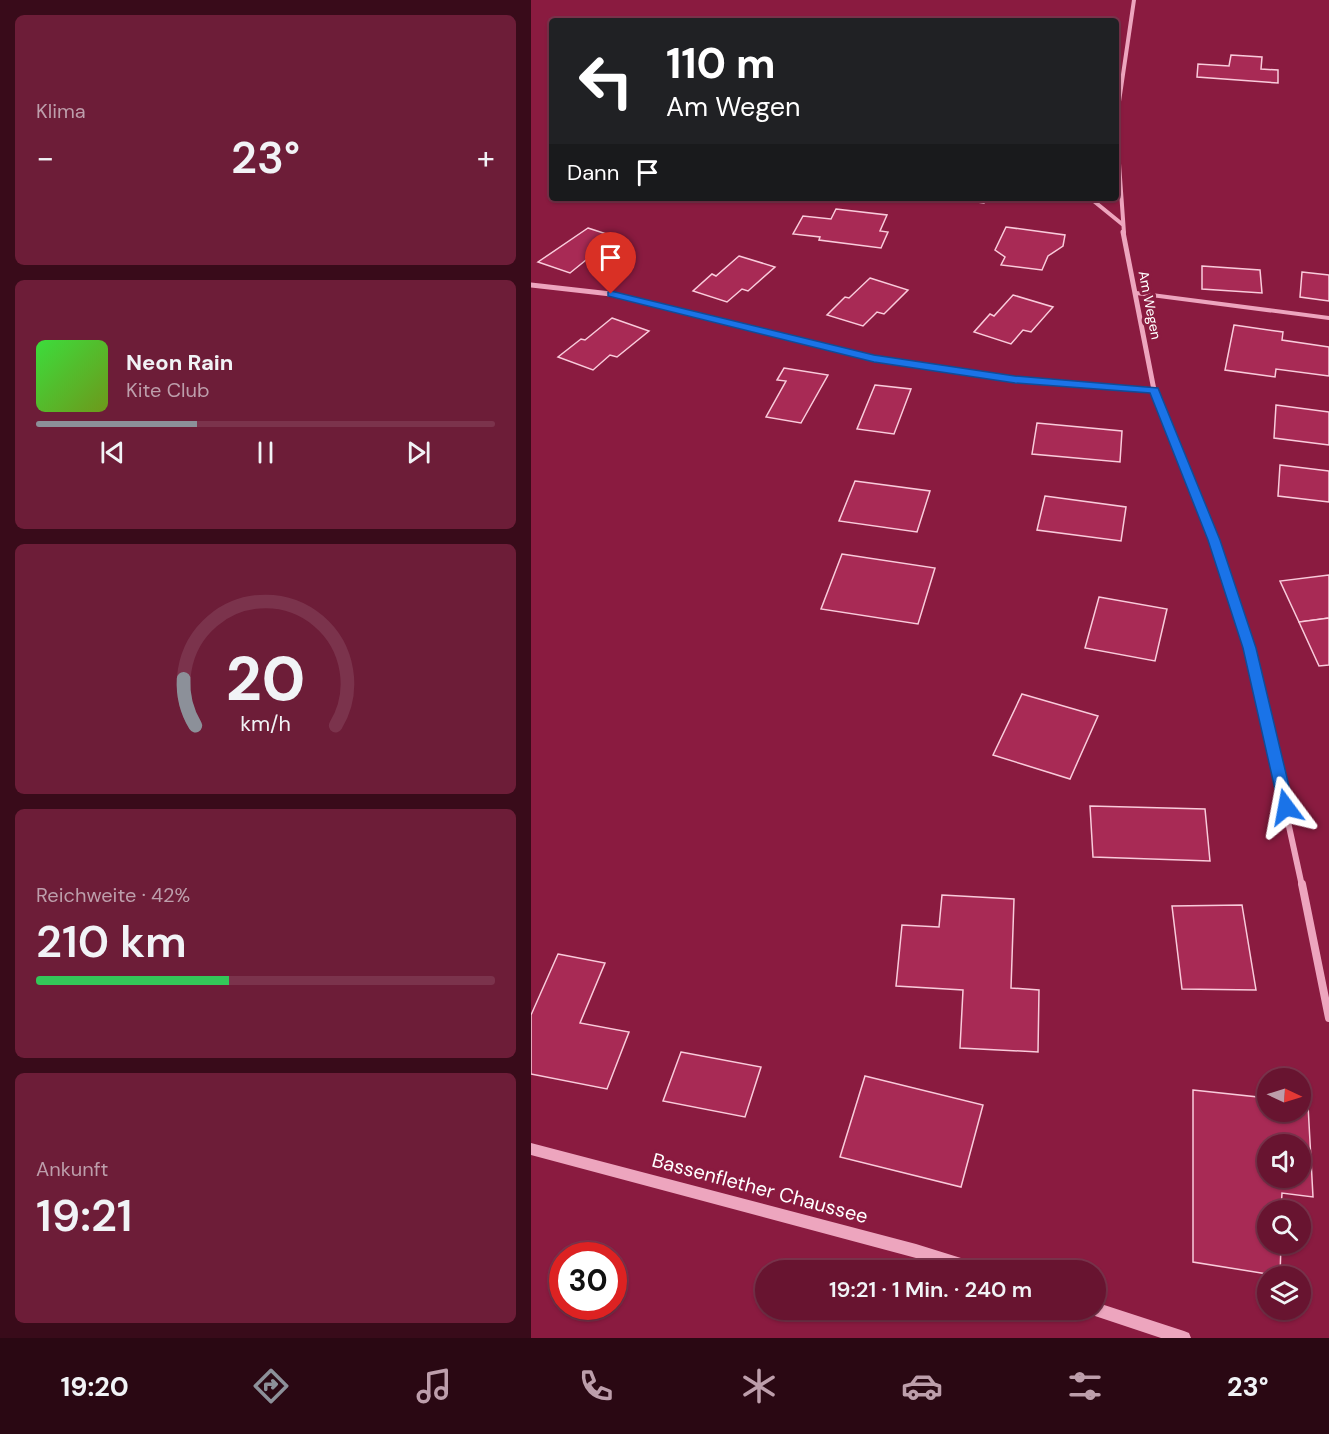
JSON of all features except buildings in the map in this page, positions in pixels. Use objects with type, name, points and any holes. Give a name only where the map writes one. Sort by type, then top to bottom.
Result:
[{"type":"street","name":"Am Wegen","points":[[1119,84],[1133,19],[1134,0]]},
{"type":"street","name":"Am Wegen","points":[[1119,173],[1122,224],[1154,390],[1214,540],[1249,648],[1291,830],[1329,1018]]},
{"type":"street","points":[[1094,201],[1122,224]]},
{"type":"street","points":[[531,285],[611,294],[874,359],[1015,380],[1154,390]]},
{"type":"street","name":"Bassenflether Chaussee","points":[[531,1149],[945,1260]]},
{"type":"street","points":[[1106,1313],[1184,1338]]},
{"type":"lane","points":[[1136,293],[1329,318]]},
{"type":"route","points":[[611,294],[874,359],[1015,380],[1154,390],[1214,540],[1249,648],[1286,807]]}]
